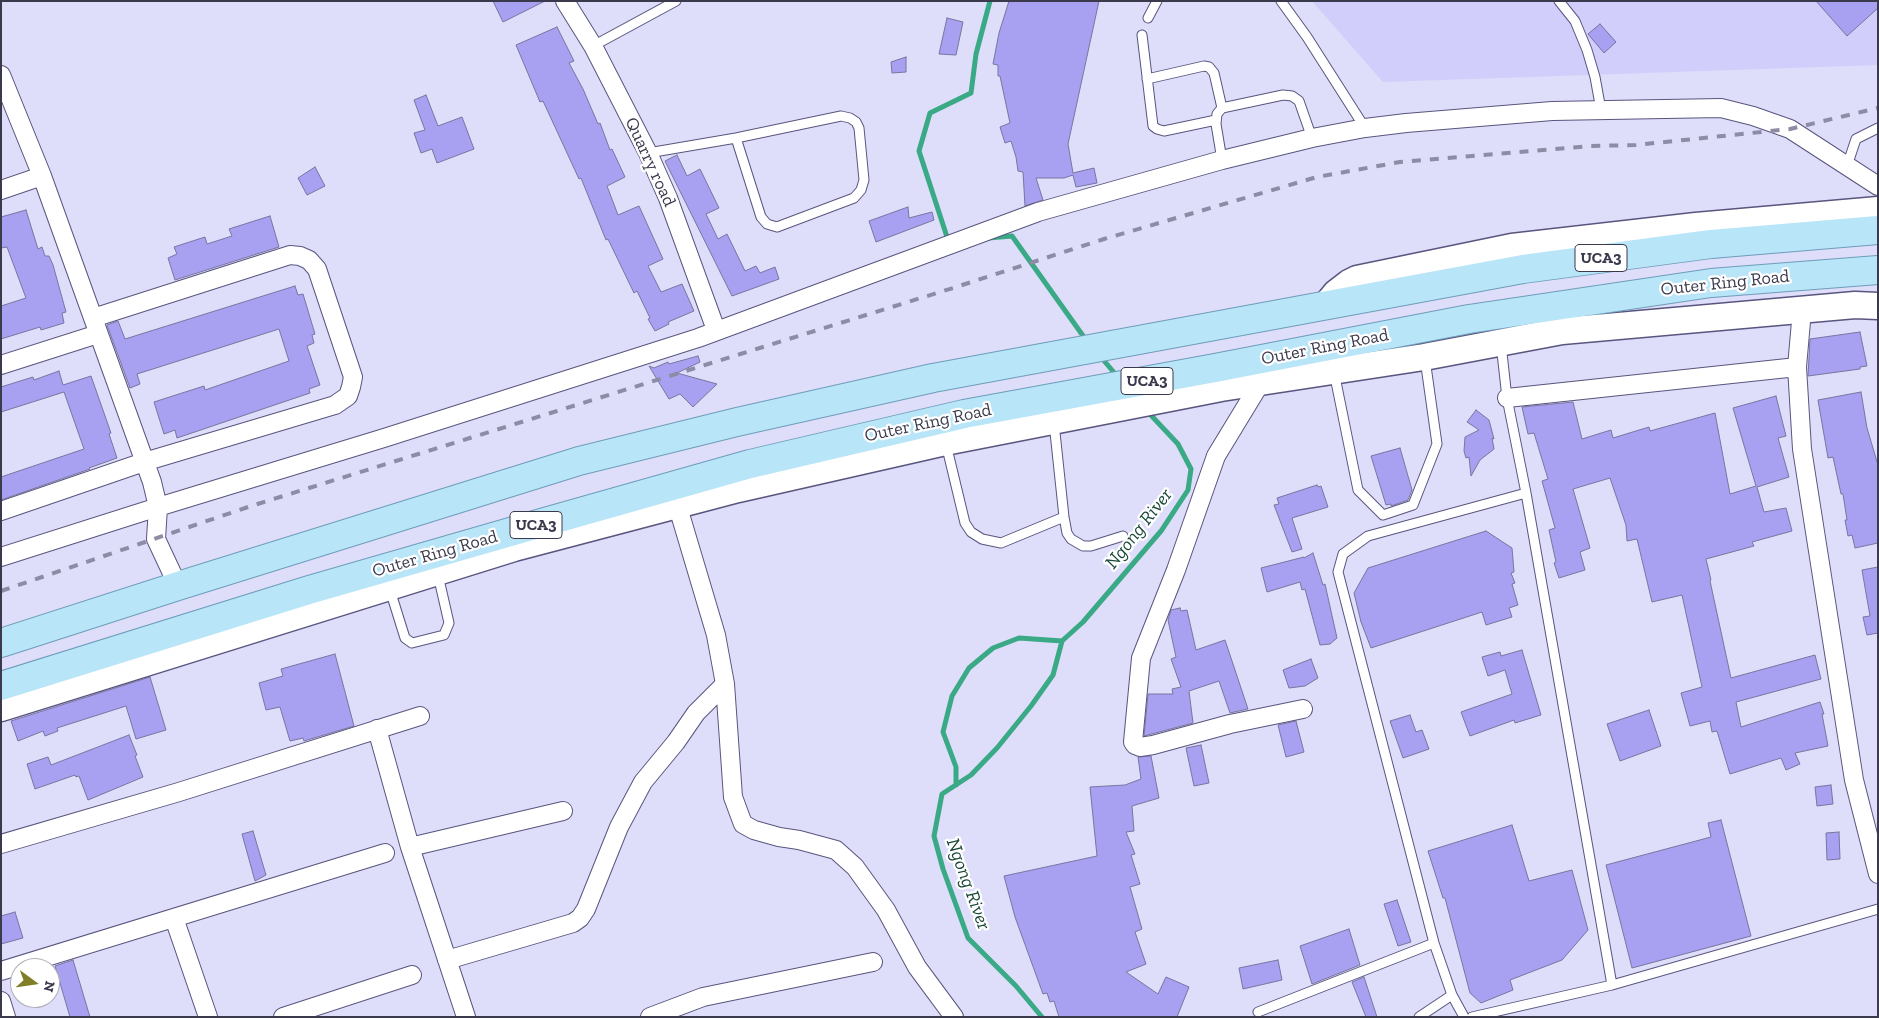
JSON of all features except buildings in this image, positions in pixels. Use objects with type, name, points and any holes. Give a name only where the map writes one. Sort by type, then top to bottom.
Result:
[{"type":"main road","name":"UCA3","points":[[1326,305],[1336,293],[1358,279],[1512,246],[1696,226],[1878,210]]},
{"type":"main road","name":"UCA3","points":[[1,643],[579,461],[737,422],[924,380],[1523,269],[1647,252],[1878,230]]},
{"type":"main road","name":"Outer Ring Road","points":[[1,686],[309,590],[545,522],[750,464],[895,429],[964,414],[1085,403],[1218,378],[1469,320],[1627,294],[1710,283],[1878,270]]},
{"type":"main road","name":"UCA3","points":[[1218,378],[1261,382],[1424,357],[1562,331],[1855,305],[1878,306]]},
{"type":"main road","name":"UCA3","points":[[1,708],[514,548],[677,504],[795,475],[938,443],[1054,420],[1085,403]]},
{"type":"main road","points":[[895,429],[938,443]]},
{"type":"main road","points":[[514,548],[545,522]]},
{"type":"street","name":"Quarry road","points":[[565,1],[594,46],[648,153],[668,198],[716,330]]},
{"type":"street","points":[[1,75],[42,176],[152,482],[158,507],[156,539],[178,586]]},
{"type":"street","points":[[1,558],[698,338],[929,254],[972,236],[1088,197],[1222,160],[1312,138],[1365,128],[1552,110],[1722,108],[1753,116],[1790,129],[1878,186]]},
{"type":"street","points":[[1,190],[42,176]]},
{"type":"street","points":[[1,365],[96,326],[290,255],[300,256],[309,260],[317,270],[353,377],[348,396],[335,405],[144,462],[1,511]]},
{"type":"street","points":[[1802,310],[1797,368],[1802,449],[1854,780],[1878,874]]},
{"type":"street","points":[[1507,398],[1797,368]]},
{"type":"street","points":[[1261,382],[1216,456],[1176,570],[1141,658],[1133,742],[1140,747],[1230,724],[1303,710]]},
{"type":"street","points":[[677,504],[716,634],[725,684],[733,797],[743,824],[754,830],[779,837],[799,840],[836,850],[855,867],[886,910],[916,968],[954,1017]]},
{"type":"street","points":[[448,960],[573,923],[580,918],[586,909],[619,827],[643,782],[676,742],[696,713],[725,684]]},
{"type":"street","points":[[1,844],[179,792],[420,716]]},
{"type":"street","points":[[377,729],[410,847],[466,1017]]},
{"type":"street","points":[[410,847],[563,811]]},
{"type":"street","points":[[1,971],[385,853]]},
{"type":"street","points":[[174,918],[208,1017]]},
{"type":"street","points":[[650,1017],[703,998],[873,962]]},
{"type":"street","points":[[283,1017],[412,975]]},
{"type":"street","points":[[1,1001],[6,1017]]},
{"type":"lane","points":[[594,46],[676,1]]},
{"type":"lane","points":[[1148,18],[1157,1]]},
{"type":"lane","points":[[1281,1],[1307,36],[1365,128]]},
{"type":"lane","points":[[1559,1],[1575,21],[1587,50],[1595,77],[1600,110]]},
{"type":"lane","points":[[1142,35],[1153,126],[1164,131],[1216,120]]},
{"type":"lane","points":[[1147,79],[1204,66],[1209,67],[1214,72],[1222,108]]},
{"type":"lane","points":[[1222,160],[1216,120],[1217,114],[1222,108],[1283,96],[1292,96],[1299,101],[1312,138]]},
{"type":"lane","points":[[648,153],[736,138],[840,116],[850,118],[856,122],[859,128],[864,180],[861,190],[854,198],[777,227],[767,224],[761,217],[736,138]]},
{"type":"lane","points":[[1847,166],[1856,139],[1878,128]]},
{"type":"lane","points":[[1500,344],[1507,398],[1526,493],[1612,984]]},
{"type":"lane","points":[[1334,371],[1358,490],[1383,516],[1413,505],[1437,444],[1424,357]]},
{"type":"lane","points":[[1054,420],[1067,534],[1083,546],[1091,546],[1123,536]]},
{"type":"lane","points":[[938,443],[965,523],[971,532],[982,539],[1001,543],[1064,517]]},
{"type":"lane","points":[[1464,1017],[1452,994],[1434,944],[1338,572],[1343,554],[1368,536],[1526,493]]},
{"type":"lane","points":[[389,587],[405,638],[412,643],[444,635],[449,623],[438,572]]},
{"type":"lane","points":[[1472,1017],[1612,984],[1878,909]]},
{"type":"lane","points":[[1258,1012],[1434,944]]},
{"type":"lane","points":[[1419,1017],[1452,994]]},
{"type":"shaded area","points":[[1312,1],[1878,1],[1878,65],[1383,82]]},
{"type":"waterway","name":"Ngong River","points":[[950,240],[948,240],[919,151],[930,113],[971,93],[976,54],[990,1]]},
{"type":"waterway","name":"Ngong River","points":[[988,238],[1012,236],[1086,340]]},
{"type":"waterway","name":"Ngong River","points":[[1100,356],[1117,376]]},
{"type":"waterway","name":"Ngong River","points":[[1042,1017],[1016,986],[968,938],[943,869],[934,836],[942,794],[971,775],[997,748],[1031,706],[1053,675],[1062,641],[1083,622],[1161,531],[1188,490],[1191,469],[1178,444],[1147,411]]},
{"type":"waterway","points":[[956,785],[956,767],[943,732],[952,696],[969,668],[993,648],[1019,638],[1062,641]]},
{"type":"railway","points":[[1,591],[251,506],[953,288],[1104,239],[1317,177],[1400,162],[1590,146],[1636,145],[1790,129],[1878,108]]}]
